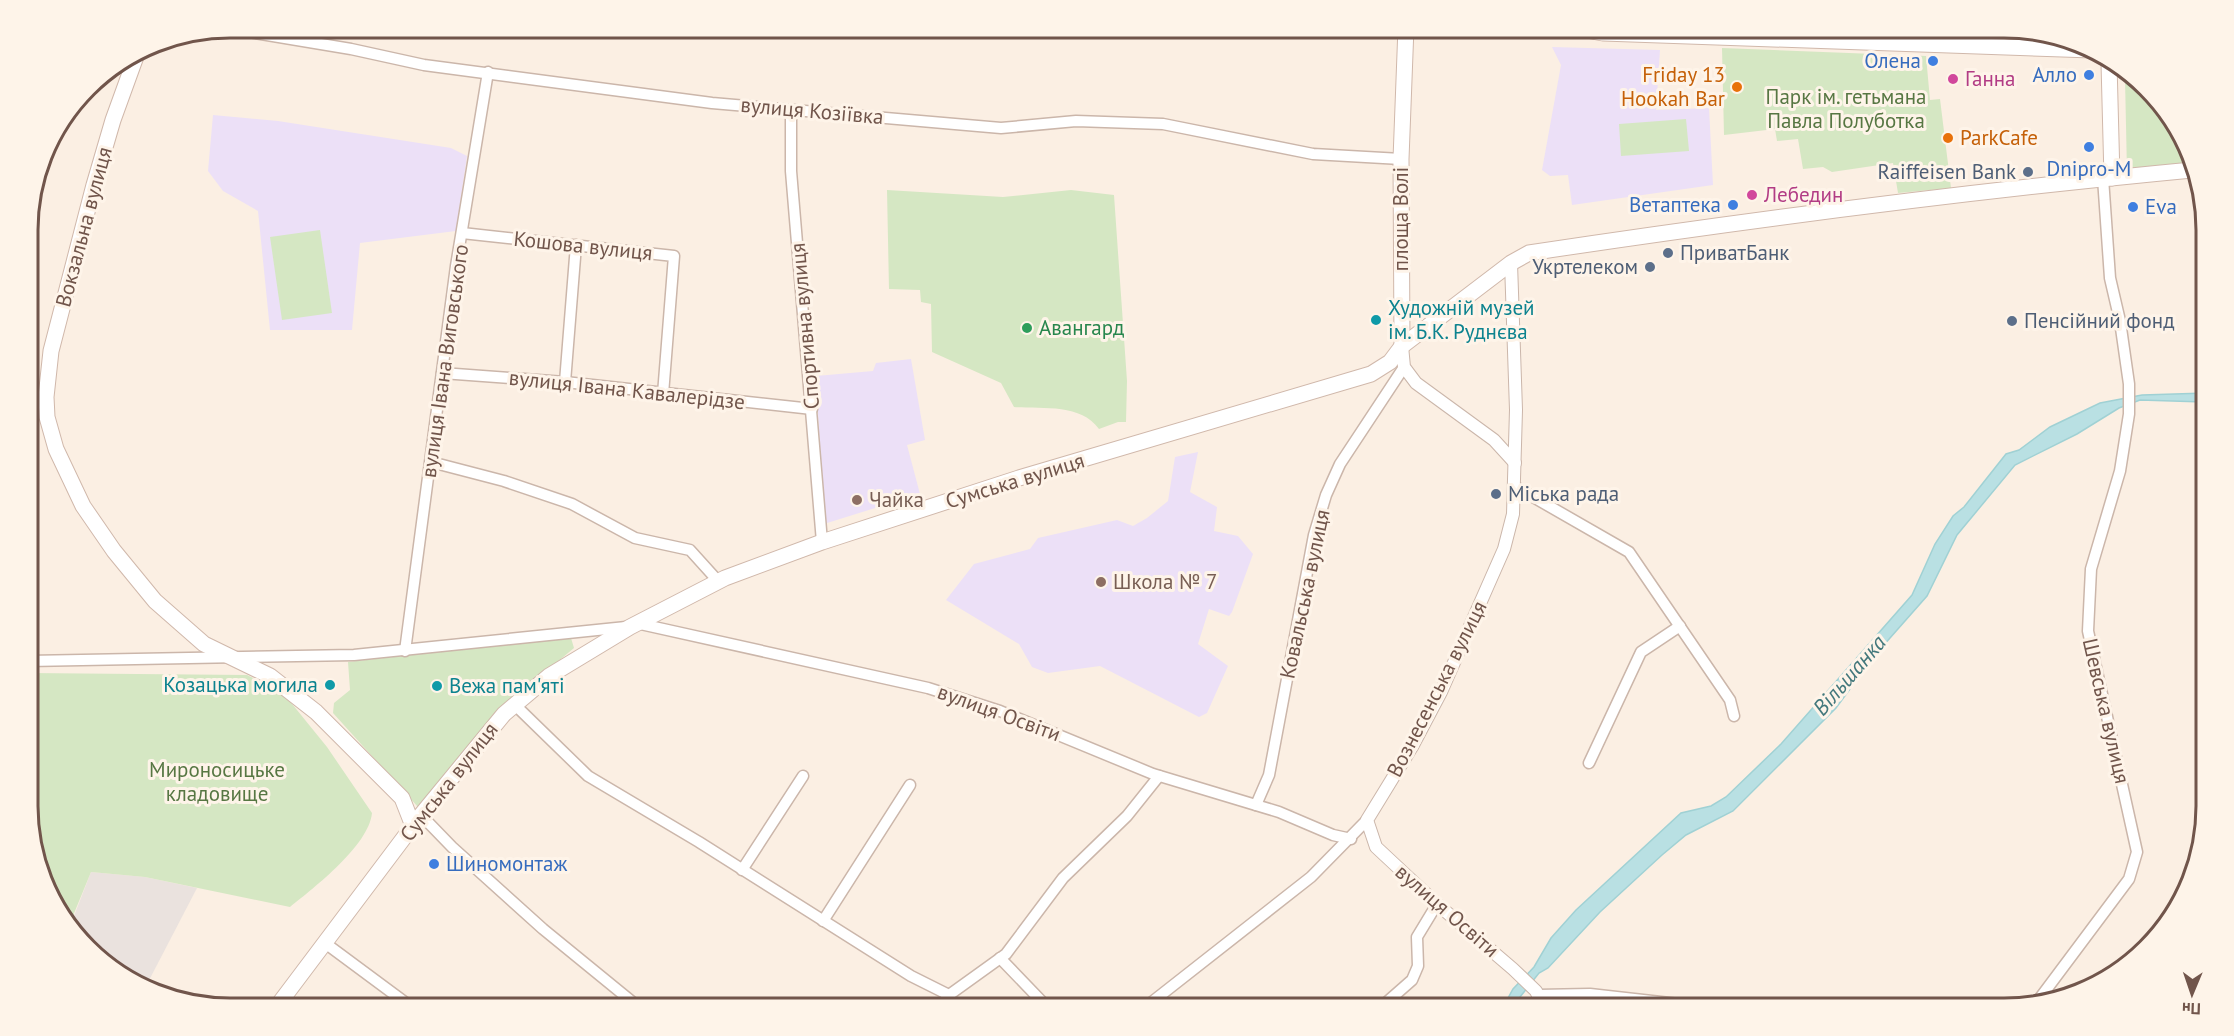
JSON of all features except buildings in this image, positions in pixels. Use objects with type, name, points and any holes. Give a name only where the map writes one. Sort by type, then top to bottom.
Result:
[{"type":"main road","name":"площа Волі","points":[[1402,346],[1401,159],[1406,38]]},
{"type":"main road","points":[[1748,38],[2070,49]]},
{"type":"main road","name":"Вокзальна вулиця","points":[[134,63],[104,153],[58,323],[48,370],[47,417],[70,482],[114,551],[148,593],[182,627],[218,653],[270,676],[316,712],[402,798],[417,821]]},
{"type":"main road","points":[[2107,178],[2109,69]]},
{"type":"main road","points":[[1402,346],[1511,263],[1529,253],[1717,225],[2187,170]]},
{"type":"main road","name":"Сумська вулиця","points":[[283,998],[417,821],[491,728],[514,704],[549,676],[633,625],[718,581],[822,542],[1019,478],[1360,378],[1390,362],[1402,346]]},
{"type":"street","name":"вулиця Козіївка","points":[[285,38],[424,64],[712,103],[1000,128],[1076,121],[1163,124],[1313,154],[1401,159]]},
{"type":"street","points":[[1892,38],[1892,43]]},
{"type":"street","name":"вулиця Івана Виговського","points":[[405,651],[462,232],[488,72]]},
{"type":"street","name":"Спортивна вулиця","points":[[791,111],[791,171],[822,542]]},
{"type":"street","name":"Шевська вулиця","points":[[2042,995],[2125,886],[2136,862],[2135,842],[2089,642],[2091,569],[2120,471],[2129,414],[2129,384],[2120,321],[2110,278],[2107,178]]},
{"type":"street","name":"Кошова вулиця","points":[[462,232],[674,256],[663,394]]},
{"type":"street","points":[[565,382],[576,245]]},
{"type":"street","name":"Вознесенська вулиця","points":[[1157,998],[1311,878],[1336,850],[1351,839],[1367,820],[1413,745],[1468,634],[1504,549],[1513,514],[1516,410],[1511,263]]},
{"type":"street","points":[[1402,346],[1404,367],[1409,376],[1427,393],[1494,440],[1515,463]]},
{"type":"street","name":"Ковальська вулиця","points":[[1256,805],[1269,775],[1314,535],[1326,495],[1340,464],[1404,367]]},
{"type":"street","name":"вулиця Івана Кавалерідзе","points":[[442,373],[565,382],[812,409]]},
{"type":"street","points":[[430,462],[504,480],[572,504],[634,538],[690,550],[718,581]]},
{"type":"street","points":[[1514,486],[1629,552],[1730,699],[1734,716]]},
{"type":"street","name":"Сумська вулиця","points":[[38,661],[232,658],[405,651],[633,625]]},
{"type":"street","name":"вулиця Освіти","points":[[633,625],[928,688],[1000,711],[1159,776],[1256,805],[1333,835],[1351,839]]},
{"type":"street","points":[[1589,763],[1641,652],[1680,626]]},
{"type":"street","points":[[514,704],[588,776],[911,976],[949,995]]},
{"type":"street","points":[[742,870],[803,776]]},
{"type":"street","points":[[947,998],[1000,958],[1035,919],[1063,878],[1127,816],[1159,776]]},
{"type":"street","points":[[823,921],[910,785]]},
{"type":"street","name":"вулиця Освіти","points":[[1367,820],[1376,847],[1437,904],[1514,969],[1537,993]]},
{"type":"street","points":[[417,821],[452,847],[543,928],[628,998]]},
{"type":"street","points":[[1392,998],[1413,980],[1418,966],[1418,937],[1437,904]]},
{"type":"street","points":[[325,943],[399,998]]},
{"type":"street","points":[[1000,958],[1038,998]]},
{"type":"street","points":[[1539,998],[1537,993],[1590,994],[1625,998]]},
{"type":"shaded area","points":[[1552,47],[1660,50],[1656,110],[1709,108],[1713,185],[1572,205],[1568,175],[1550,176],[1542,170],[1561,65]]},
{"type":"shaded area","points":[[213,115],[278,121],[451,148],[467,156],[456,231],[360,243],[352,330],[270,330],[258,211],[223,191],[208,171]]},
{"type":"shaded area","points":[[911,359],[925,440],[907,445],[920,494],[824,524],[816,376],[873,371],[876,363]]},
{"type":"shaded area","name":"Школа № 7","points":[[1198,452],[1190,492],[1217,507],[1214,531],[1238,536],[1253,554],[1232,612],[1229,616],[1209,609],[1198,644],[1228,666],[1207,713],[1199,717],[1100,666],[1048,673],[1032,667],[1019,644],[946,600],[974,564],[1030,549],[1038,538],[1117,520],[1133,526],[1147,518],[1168,501],[1175,457]]},
{"type":"shaded area","points":[[91,872],[145,877],[197,888],[149,980],[113,959],[94,942],[73,918]]},
{"type":"green space","name":"Парк ім. гетьмана Павла Полуботка","points":[[1722,48],[1926,56],[1930,100],[1940,99],[1951,188],[1898,193],[1893,163],[1832,172],[1823,167],[1803,169],[1798,139],[1777,141],[1775,129],[1724,135]]},
{"type":"green space","points":[[2125,81],[2157,113],[2171,134],[2185,165],[2127,172]]},
{"type":"green space","points":[[1686,119],[1689,151],[1621,156],[1619,124]]},
{"type":"green space","name":"Авангард","points":[[887,190],[1003,197],[1071,190],[1114,195],[1127,381],[1126,422],[1118,422],[1099,429],[1082,415],[1072,411],[1014,407],[1001,383],[932,352],[931,304],[921,302],[920,290],[889,289]]},
{"type":"green space","points":[[320,230],[332,313],[282,320],[270,237]]},
{"type":"green space","points":[[571,638],[574,648],[507,704],[418,807],[333,713],[334,703],[350,690],[348,662]]},
{"type":"green space","name":"Мироносицьке кладовище","points":[[38,673],[247,675],[284,694],[327,747],[372,813],[369,825],[351,852],[290,907],[145,877],[91,872],[73,917],[52,880],[39,831]]},
{"type":"water","name":"Вільшанка","points":[[2196,393],[2196,402],[2140,400],[2119,408],[2077,434],[2015,465],[1957,535],[1927,596],[1875,655],[1836,708],[1733,811],[1686,835],[1600,912],[1548,968],[1539,973],[1520,998],[1508,998],[1513,989],[1534,967],[1551,938],[1576,910],[1681,813],[1711,806],[1726,797],[1781,744],[1912,595],[1935,544],[1953,516],[1964,507],[2006,454],[2019,450],[2050,427],[2100,403],[2142,395]]},
{"type":"place","name":"Олена","points":[[1933,61]]},
{"type":"place","name":"Алло","points":[[2089,75]]},
{"type":"place","name":"Ганна","points":[[1953,79]]},
{"type":"place","name":"Friday 13 Hookah Bar","points":[[1737,87]]},
{"type":"place","name":"ParkCafe","points":[[1948,138]]},
{"type":"place","name":"Dnipro-M","points":[[2089,147]]},
{"type":"place","name":"Raiffeisen Bank","points":[[2028,172]]},
{"type":"place","name":"Лебедин","points":[[1752,195]]},
{"type":"place","name":"Ветаптека","points":[[1733,205]]},
{"type":"place","name":"Eva","points":[[2133,207]]},
{"type":"place","name":"ПриватБанк","points":[[1668,253]]},
{"type":"place","name":"Укртелеком","points":[[1650,267]]},
{"type":"place","name":"Художній музей ім. Б.К. Руднєва","points":[[1376,320]]},
{"type":"place","name":"Пенсійний фонд","points":[[2012,321]]},
{"type":"place","name":"Авангард","points":[[1027,328]]},
{"type":"place","name":"Міська рада","points":[[1496,494]]},
{"type":"place","name":"Чайка","points":[[857,500]]},
{"type":"place","name":"Школа № 7","points":[[1101,582]]},
{"type":"place","name":"Козацька могила","points":[[330,685]]},
{"type":"place","name":"Вежа пам'яті","points":[[437,686]]},
{"type":"place","name":"Шиномонтаж","points":[[434,864]]}]
